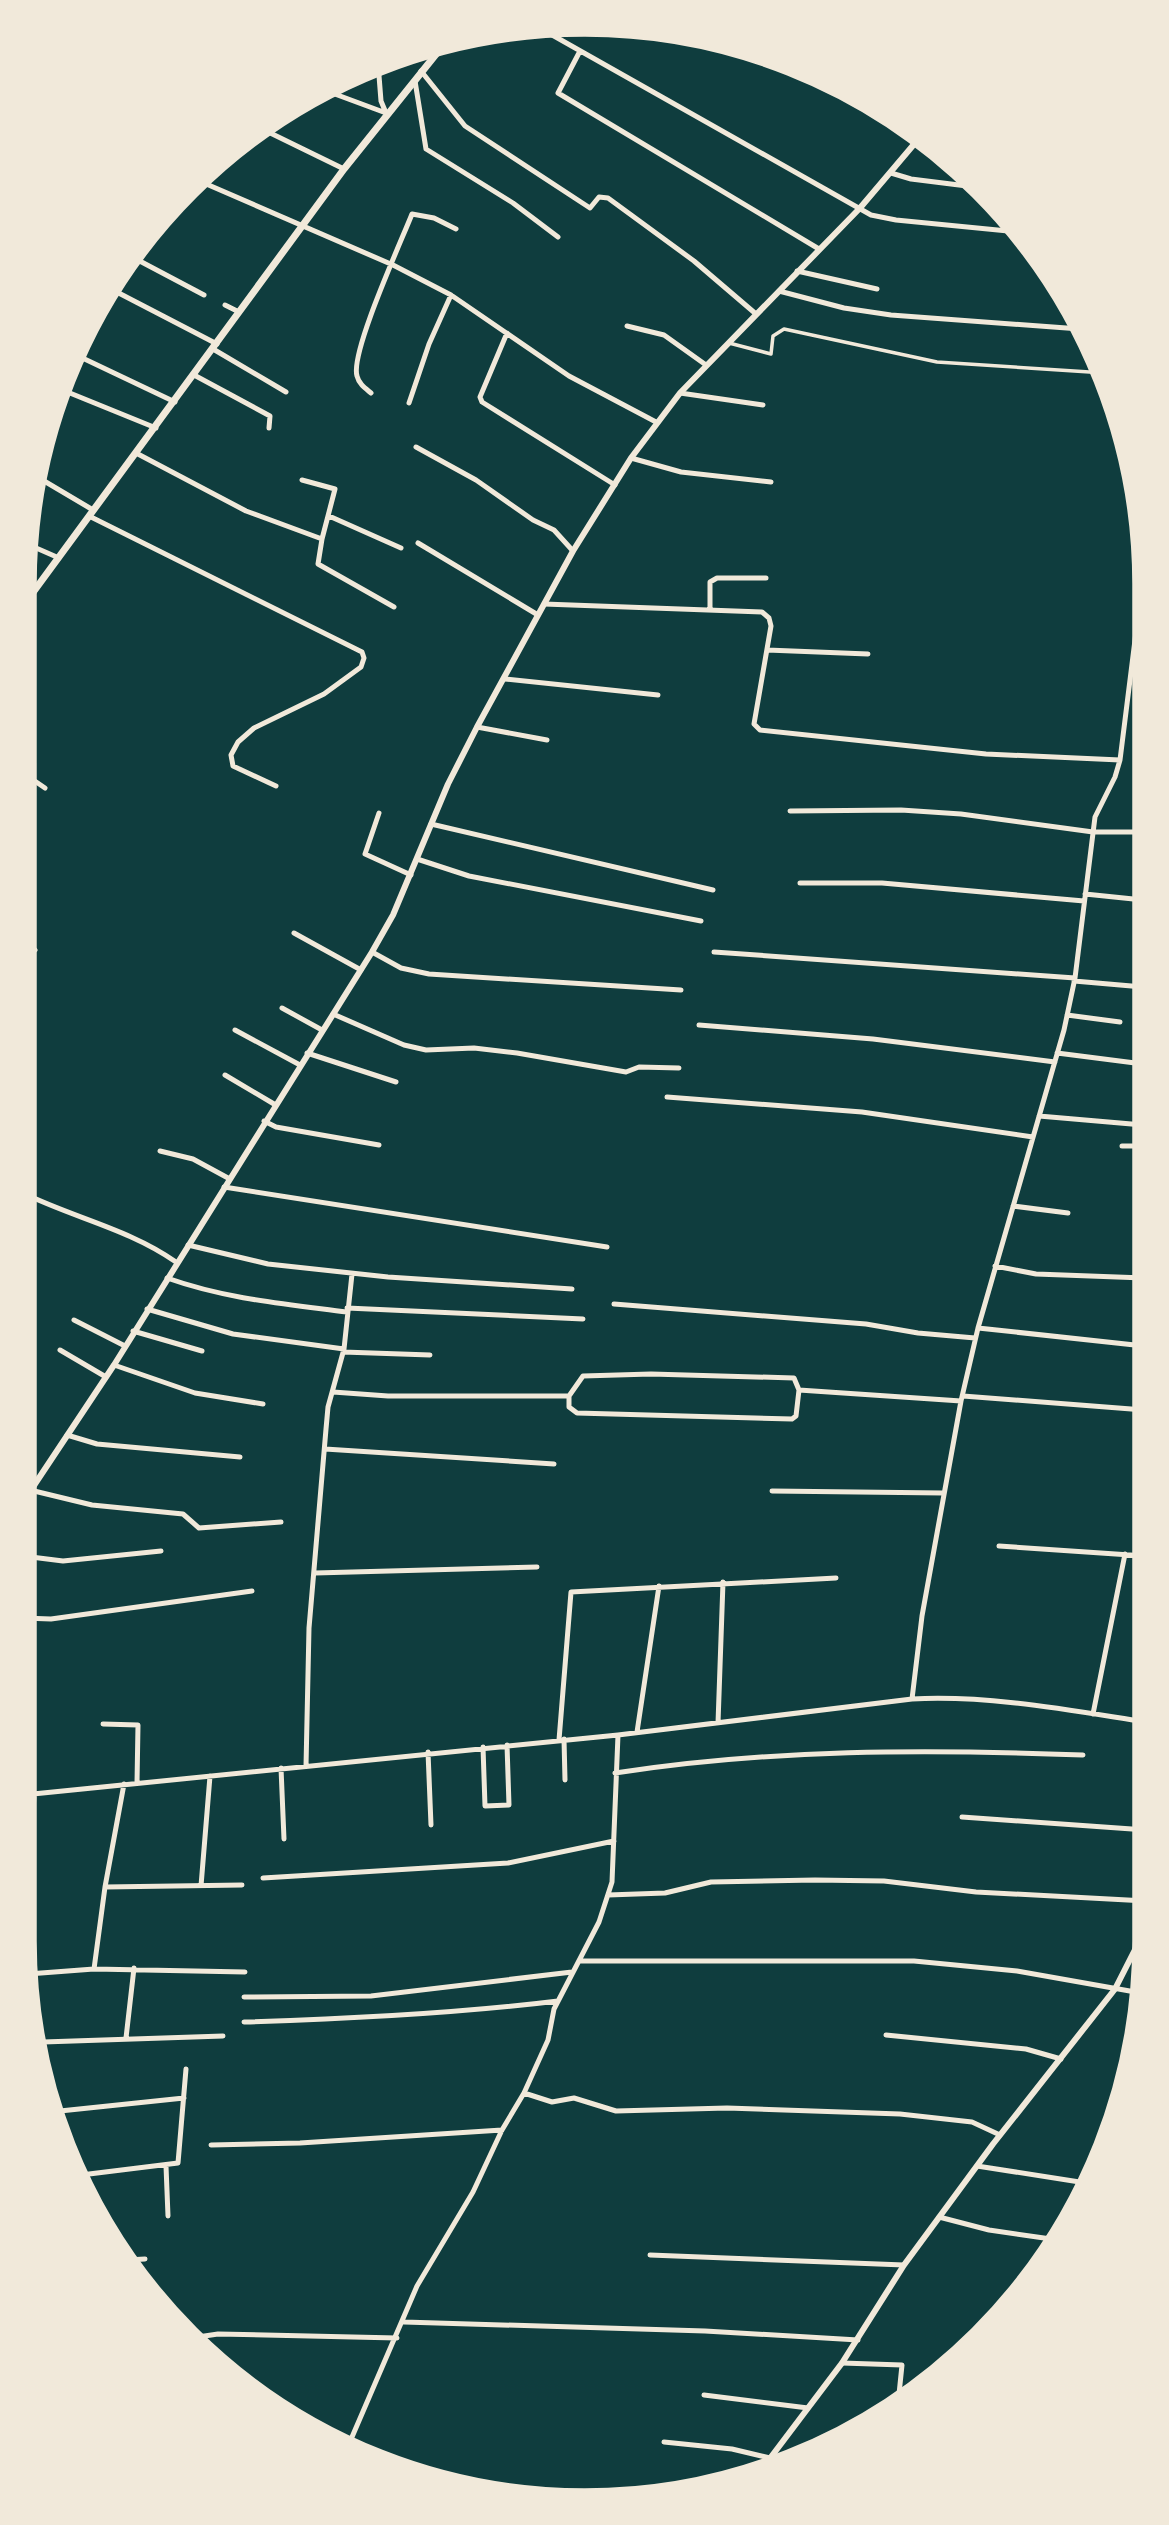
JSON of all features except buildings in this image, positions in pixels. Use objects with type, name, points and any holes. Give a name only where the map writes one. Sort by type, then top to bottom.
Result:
[{"type":"main road","points":[[36,589],[344,169],[434,56]]},
{"type":"street","points":[[554,36],[871,215],[1005,231]]},
{"type":"street","points":[[580,51],[558,93],[819,249]]},
{"type":"street","points":[[379,75],[381,101],[386,113]]},
{"type":"street","points":[[418,75],[426,149],[513,203],[558,237]]},
{"type":"street","points":[[418,75],[465,126],[488,143],[590,208],[599,197],[608,198],[694,261],[756,314]]},
{"type":"street","points":[[336,95],[386,113]]},
{"type":"street","points":[[271,134],[344,169]]},
{"type":"street","points":[[35,1482],[114,1365],[274,1104],[372,952],[411,875],[431,824],[477,727],[573,551],[631,458],[680,393],[860,208],[914,145]]},
{"type":"street","points":[[891,173],[911,179],[962,185]]},
{"type":"street","points":[[208,185],[393,265],[451,295],[578,381],[656,422]]},
{"type":"street","points":[[371,393],[362,385],[357,366],[371,316],[412,214],[434,218],[456,229]]},
{"type":"street","points":[[141,262],[204,295]]},
{"type":"street","points":[[797,271],[877,289]]},
{"type":"street","points":[[779,291],[844,308],[891,315],[1070,328]]},
{"type":"street","points":[[119,294],[215,346],[286,392]]},
{"type":"street","points":[[409,403],[429,344],[451,295]]},
{"type":"street","points":[[225,305],[239,312]]},
{"type":"street","points":[[627,326],[664,335],[706,365]]},
{"type":"street","points":[[729,343],[771,354],[773,336],[784,329],[871,350],[937,362],[1091,372]]},
{"type":"street","points":[[507,333],[480,397],[482,402],[615,485]]},
{"type":"street","points":[[84,359],[175,402]]},
{"type":"street","points":[[194,375],[270,416],[269,428]]},
{"type":"street","points":[[70,393],[156,428]]},
{"type":"street","points":[[680,393],[763,405]]},
{"type":"street","points":[[416,447],[476,480],[533,520],[554,530],[573,551]]},
{"type":"street","points":[[136,453],[246,511],[322,539]]},
{"type":"street","points":[[631,458],[681,472],[771,482]]},
{"type":"street","points":[[302,480],[335,489],[322,539],[320,566],[394,607]]},
{"type":"street","points":[[45,482],[91,513],[362,652],[364,658],[361,667],[324,694],[254,727],[238,742],[231,755],[233,766],[276,786]]},
{"type":"street","points":[[329,516],[401,548]]},
{"type":"street","points":[[418,543],[538,615]]},
{"type":"street","points":[[36,548],[59,558]]},
{"type":"street","points":[[710,611],[710,582],[717,578],[766,578]]},
{"type":"street","points":[[544,604],[762,612],[769,618],[771,626],[754,724],[760,730],[986,754],[1120,760]]},
{"type":"street","points":[[912,1699],[943,1493],[962,1398],[975,1338],[1067,1015],[1095,817],[1120,760],[1134,648]]},
{"type":"street","points":[[767,650],[868,654]]},
{"type":"street","points":[[505,679],[658,695]]},
{"type":"street","points":[[477,727],[547,740]]},
{"type":"street","points":[[35,781],[45,788]]},
{"type":"street","points":[[790,811],[925,812],[1093,832],[1134,832]]},
{"type":"street","points":[[379,813],[365,854],[411,875]]},
{"type":"street","points":[[431,824],[713,890]]},
{"type":"street","points":[[417,859],[470,876],[701,921]]},
{"type":"street","points":[[800,883],[882,883],[1134,900]]},
{"type":"street","points":[[294,933],[361,970]]},
{"type":"street","points":[[372,952],[401,968],[429,974],[681,990]]},
{"type":"street","points":[[714,952],[1134,986]]},
{"type":"street","points":[[282,1008],[323,1030]]},
{"type":"street","points":[[333,1014],[404,1045],[426,1050],[474,1048],[626,1072],[639,1067],[678,1068]]},
{"type":"street","points":[[1067,1015],[1120,1022]]},
{"type":"street","points":[[699,1025],[873,1039],[1055,1062]]},
{"type":"street","points":[[236,1030],[300,1065]]},
{"type":"street","points":[[307,1052],[396,1082]]},
{"type":"street","points":[[1057,1053],[1134,1063]]},
{"type":"street","points":[[225,1074],[274,1104]]},
{"type":"street","points":[[667,1097],[862,1112],[1033,1136]]},
{"type":"street","points":[[1039,1116],[1134,1124]]},
{"type":"street","points":[[264,1121],[276,1127],[379,1145]]},
{"type":"street","points":[[1122,1146],[1134,1146]]},
{"type":"street","points":[[160,1151],[194,1159],[228,1178]]},
{"type":"street","points":[[224,1186],[607,1247]]},
{"type":"street","points":[[35,1198],[98,1225],[124,1231],[176,1262]]},
{"type":"street","points":[[1013,1206],[1068,1213]]},
{"type":"street","points":[[188,1245],[268,1264],[572,1289]]},
{"type":"street","points":[[995,1266],[1036,1273],[1134,1278]]},
{"type":"street","points":[[306,1766],[306,1696],[328,1407],[343,1350],[352,1273]]},
{"type":"street","points":[[167,1278],[203,1291],[240,1299],[347,1310],[583,1319]]},
{"type":"street","points":[[614,1304],[866,1324],[918,1333],[975,1338]]},
{"type":"street","points":[[147,1309],[233,1334],[343,1350],[430,1355]]},
{"type":"street","points":[[74,1320],[125,1346]]},
{"type":"street","points":[[978,1328],[1134,1345]]},
{"type":"street","points":[[133,1332],[202,1351]]},
{"type":"street","points":[[60,1350],[106,1377]]},
{"type":"street","points":[[114,1365],[195,1393],[262,1404]]},
{"type":"street","points":[[589,1375],[794,1378],[799,1390],[796,1416],[792,1419],[577,1413],[569,1407],[569,1396],[578,1381],[589,1375]]},
{"type":"street","points":[[799,1390],[1134,1409]]},
{"type":"street","points":[[333,1392],[388,1396],[569,1396]]},
{"type":"street","points":[[66,1435],[97,1444],[240,1457]]},
{"type":"street","points":[[325,1449],[554,1464]]},
{"type":"street","points":[[35,1491],[92,1505],[183,1514],[198,1528],[281,1522]]},
{"type":"street","points":[[772,1491],[943,1493]]},
{"type":"street","points":[[999,1546],[1134,1555]]},
{"type":"street","points":[[35,1558],[63,1561],[161,1551]]},
{"type":"street","points":[[1093,1714],[1125,1554]]},
{"type":"street","points":[[315,1573],[537,1567]]},
{"type":"street","points":[[565,1780],[561,1740],[570,1592],[836,1578]]},
{"type":"street","points":[[718,1723],[723,1582]]},
{"type":"street","points":[[638,1732],[659,1587]]},
{"type":"street","points":[[35,1618],[51,1619],[251,1591]]},
{"type":"street","points":[[35,1794],[428,1752],[618,1735],[912,1699],[952,1697],[1134,1720]]},
{"type":"street","points":[[103,1724],[138,1725],[137,1783]]},
{"type":"street","points":[[352,2438],[404,2322],[417,2286],[473,2192],[502,2130],[524,2093],[548,2040],[558,2001],[608,1895],[614,1841],[618,1735]]},
{"type":"street","points":[[483,1747],[485,1806],[509,1805],[507,1745]]},
{"type":"street","points":[[615,1773],[684,1763],[841,1753],[919,1750],[1083,1755]]},
{"type":"street","points":[[428,1752],[431,1825]]},
{"type":"street","points":[[281,1768],[284,1839]]},
{"type":"street","points":[[201,1886],[210,1776]]},
{"type":"street","points":[[94,1969],[104,1887],[124,1784]]},
{"type":"street","points":[[962,1817],[1134,1829]]},
{"type":"street","points":[[263,1878],[508,1863],[614,1841]]},
{"type":"street","points":[[608,1895],[665,1893],[711,1882],[815,1880],[884,1881],[976,1892],[1134,1900]]},
{"type":"street","points":[[104,1887],[242,1885]]},
{"type":"street","points":[[769,2458],[858,2340],[904,2266],[939,2217],[1115,1989],[1134,1952]]},
{"type":"street","points":[[579,1961],[914,1961],[1017,1971],[1131,1992]]},
{"type":"street","points":[[126,2038],[134,1968]]},
{"type":"street","points":[[36,1973],[134,1968],[245,1972]]},
{"type":"street","points":[[244,1997],[371,1996],[572,1972]]},
{"type":"street","points":[[244,2022],[381,2018],[558,2001]]},
{"type":"street","points":[[886,2035],[1026,2049],[1061,2059]]},
{"type":"street","points":[[45,2042],[223,2036]]},
{"type":"street","points":[[88,2174],[178,2163],[186,2069]]},
{"type":"street","points":[[524,2093],[552,2102],[574,2098],[616,2111],[727,2108],[900,2115],[972,2122],[1000,2135]]},
{"type":"street","points":[[62,2110],[184,2098]]},
{"type":"street","points":[[211,2145],[300,2143],[502,2130]]},
{"type":"street","points":[[166,2166],[168,2216]]},
{"type":"street","points":[[977,2166],[1078,2182]]},
{"type":"street","points":[[939,2217],[989,2230],[1046,2238]]},
{"type":"street","points":[[650,2255],[904,2266]]},
{"type":"street","points":[[138,2259],[145,2259]]},
{"type":"street","points":[[404,2322],[705,2331],[858,2340]]},
{"type":"street","points":[[203,2336],[218,2334],[397,2338]]},
{"type":"street","points":[[842,2362],[902,2365],[899,2390]]},
{"type":"street","points":[[704,2395],[808,2408]]},
{"type":"street","points":[[664,2442],[732,2449],[769,2458]]}]
